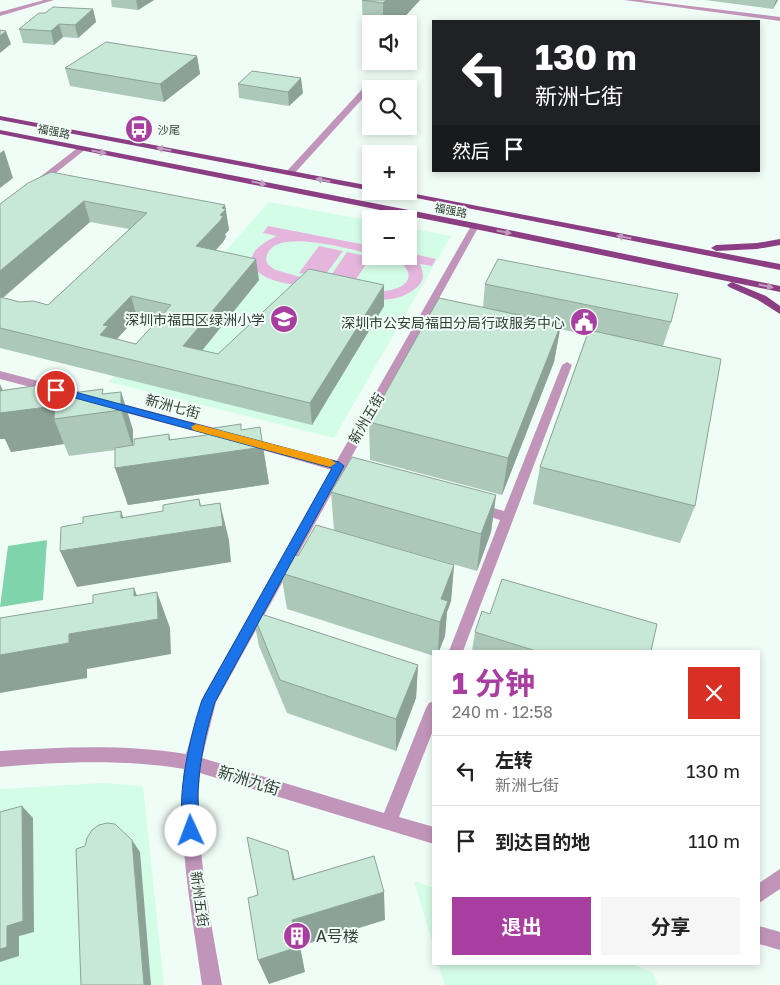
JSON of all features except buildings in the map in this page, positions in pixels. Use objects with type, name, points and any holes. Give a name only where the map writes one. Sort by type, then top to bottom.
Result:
[{"type":"main road","name":"福强路","points":[[0,118],[362,187]]},
{"type":"main road","name":"福强路","points":[[0,132],[475,226],[780,289]]},
{"type":"main road","name":"福强路","points":[[417,197],[780,267]]},
{"type":"main road","points":[[671,246],[729,249],[780,242]]},
{"type":"main road","points":[[672,266],[748,291],[780,311]]},
{"type":"street","points":[[0,14],[51,0]]},
{"type":"street","points":[[627,0],[780,19]]},
{"type":"street","points":[[13,3],[23,8]]},
{"type":"street","points":[[290,173],[362,95]]},
{"type":"street","points":[[30,189],[83,148]]},
{"type":"street","name":"新州五街","points":[[212,985],[191,831],[190,797],[193,763],[199,731],[209,700],[475,226]]},
{"type":"street","points":[[456,650],[567,365]]},
{"type":"street","name":"新洲七街","points":[[0,375],[339,466],[354,473]]},
{"type":"street","points":[[462,504],[508,517]]},
{"type":"street","points":[[389,822],[432,713]]},
{"type":"street","name":"新洲九街","points":[[0,759],[109,753],[156,756],[193,763],[432,835]]},
{"type":"street","points":[[760,893],[780,878]]},
{"type":"street","points":[[760,935],[780,941]]},
{"type":"shaded area","name":"深圳市福田区绿洲小学","points":[[269,202],[362,219],[362,265],[417,265],[417,230],[451,236],[334,438],[109,382]]},
{"type":"shaded area","points":[[268,226],[362,244],[362,252],[315,242],[284,242],[273,247],[266,258],[270,266],[276,270],[348,288],[386,291],[397,288],[408,279],[406,268],[403,265],[417,265],[417,255],[436,259],[432,266],[420,264],[423,274],[421,283],[405,295],[381,300],[354,297],[277,281],[257,271],[253,265],[253,254],[261,245],[277,236],[263,233]]},
{"type":"shaded area","points":[[319,246],[343,251],[323,278],[299,273]]},
{"type":"shaded area","points":[[347,252],[362,255],[362,265],[366,265],[352,285],[328,280]]},
{"type":"shaded area","points":[[47,540],[43,600],[0,607],[8,546]]},
{"type":"shaded area","points":[[102,783],[143,786],[164,985],[0,985],[0,789]]},
{"type":"shaded area","points":[[414,881],[432,887],[432,941]]},
{"type":"shaded area","points":[[438,965],[634,965],[652,972],[658,985],[445,985]]},
{"type":"slow traffic","points":[[196,427],[330,463]]},
{"type":"place","name":"沙尾","points":[[139,129]]},
{"type":"place","name":"深圳市福田区绿洲小学","points":[[284,319]]},
{"type":"place","name":"深圳市公安局福田分局行政服务中心","points":[[584,322]]},
{"type":"place","name":"A号楼","points":[[297,936]]},
{"type":"route","points":[[56,390],[339,466],[209,700],[199,731],[193,763],[190,797],[191,831]]}]
